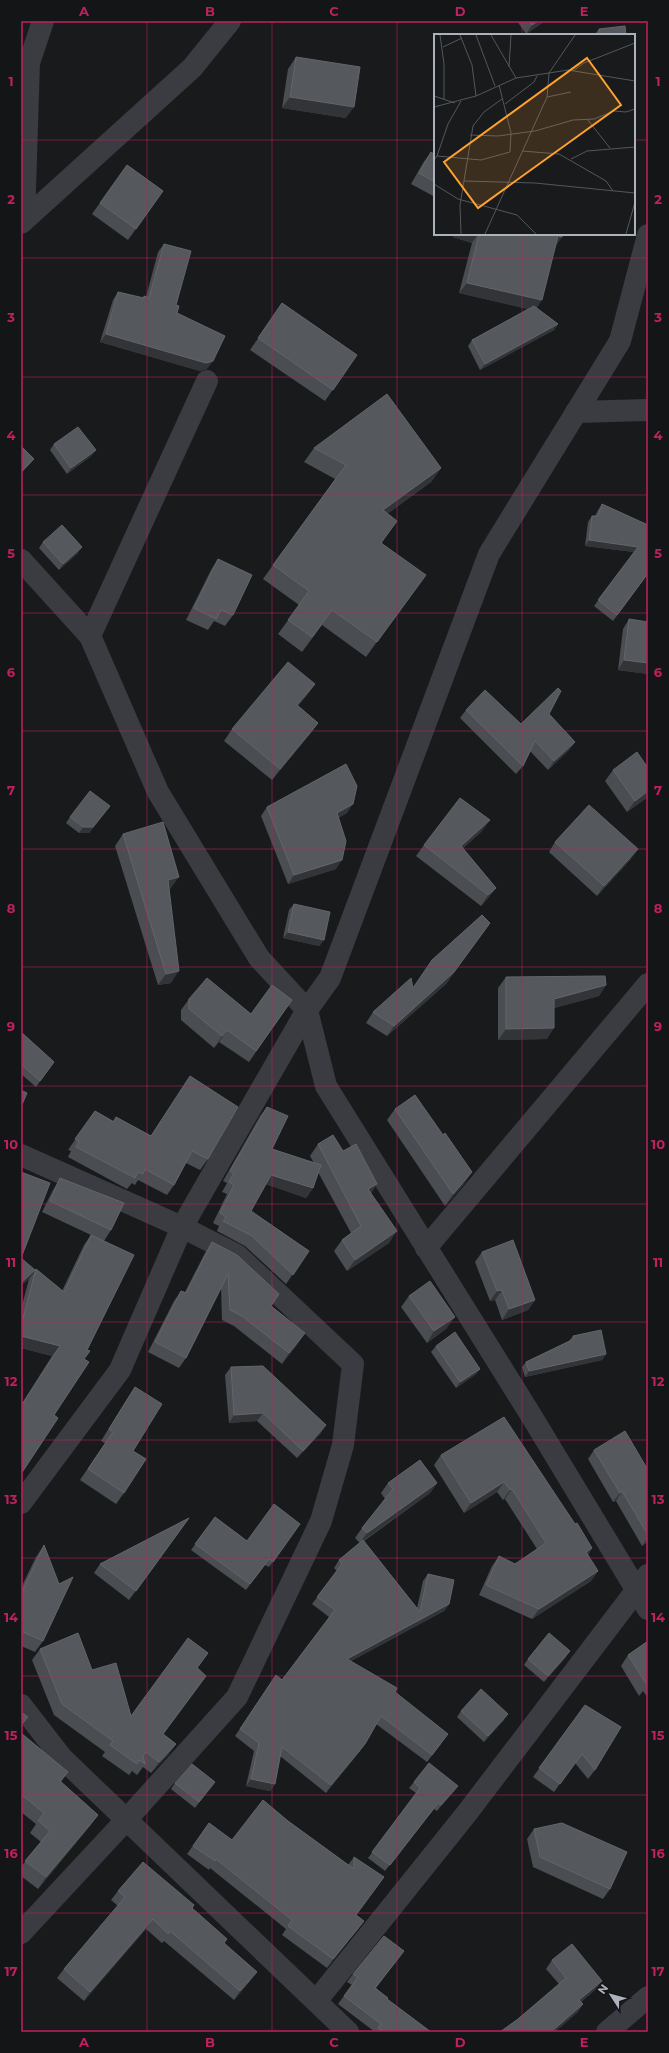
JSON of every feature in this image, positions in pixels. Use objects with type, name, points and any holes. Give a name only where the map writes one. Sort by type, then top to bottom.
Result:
[{"type":"street","points":[[22,222],[29,63],[43,21]]},
{"type":"street","points":[[22,222],[192,68],[230,21]]},
{"type":"street","points":[[21,1503],[120,1370],[182,1227],[307,1010],[330,978],[489,554],[620,341],[648,235]]},
{"type":"street","points":[[90,636],[207,381]]},
{"type":"street","points":[[576,412],[648,410]]},
{"type":"street","points":[[21,560],[90,636],[158,792],[259,958],[307,1010],[326,1086],[426,1248],[642,1582],[648,1608]]},
{"type":"street","points":[[426,1248],[648,984]]},
{"type":"street","points":[[21,1155],[182,1227],[238,1255],[353,1364],[343,1444],[321,1521],[237,1697],[127,1820],[21,1933]]},
{"type":"street","points":[[317,2000],[467,1813],[642,1582]]},
{"type":"street","points":[[21,1704],[62,1758],[317,2000],[348,2032]]},
{"type":"street","points":[[607,2032],[648,1997]]},
{"type":"building","points":[[529,21],[538,21],[532,25]]},
{"type":"building","points":[[625,26],[626,34],[599,34],[599,29]]},
{"type":"building","points":[[296,57],[360,67],[354,107],[290,97]]},
{"type":"building","points":[[431,152],[434,154],[434,181],[419,173]]},
{"type":"building","points":[[127,165],[163,191],[136,229],[100,203]]},
{"type":"building","points":[[479,235],[563,235],[562,237],[558,236],[542,300],[467,283]]},
{"type":"building","points":[[164,244],[191,251],[176,305],[179,306],[177,313],[225,336],[213,361],[206,363],[106,334],[118,292],[149,298]]},
{"type":"building","points":[[282,303],[357,355],[333,390],[258,338]]},
{"type":"building","points":[[534,306],[558,324],[485,364],[472,340]]},
{"type":"building","points":[[387,394],[441,468],[383,510],[397,521],[381,543],[426,575],[377,642],[332,610],[312,637],[288,620],[309,591],[273,565],[346,465],[314,448]]},
{"type":"building","points":[[78,427],[96,450],[71,468],[54,444]]},
{"type":"building","points":[[21,446],[34,459],[21,472]]},
{"type":"building","points":[[602,504],[648,525],[648,573],[617,615],[598,600],[638,547],[589,540],[592,516],[598,516]]},
{"type":"building","points":[[62,525],[82,547],[63,564],[43,542]]},
{"type":"building","points":[[218,559],[252,575],[233,615],[221,610],[216,619],[194,608]]},
{"type":"building","points":[[629,619],[648,622],[648,663],[624,660]]},
{"type":"building","points":[[288,662],[315,684],[297,705],[318,723],[280,769],[232,729]]},
{"type":"building","points":[[558,688],[561,691],[549,714],[575,742],[554,761],[535,741],[523,766],[466,710],[485,690],[521,724]]},
{"type":"building","points":[[637,752],[648,768],[648,791],[635,801],[613,770]]},
{"type":"building","points":[[346,764],[357,786],[353,804],[337,813],[346,841],[342,860],[294,875],[267,807]]},
{"type":"building","points":[[90,791],[110,806],[93,827],[83,827],[70,817]]},
{"type":"building","points":[[460,798],[490,820],[461,846],[496,888],[488,895],[424,845]]},
{"type":"building","points":[[589,805],[638,849],[604,886],[555,842]]},
{"type":"building","points":[[163,822],[179,877],[168,880],[179,971],[166,974],[123,834]]},
{"type":"building","points":[[294,904],[330,912],[324,940],[288,932]]},
{"type":"building","points":[[482,915],[490,923],[454,972],[394,1026],[373,1012],[411,978],[413,988],[432,960]]},
{"type":"building","points":[[605,976],[606,985],[554,999],[554,1028],[506,1029],[506,977]]},
{"type":"building","points":[[207,978],[251,1014],[272,985],[292,1000],[256,1051],[227,1030],[222,1036],[189,1009],[189,999]]},
{"type":"building","points":[[21,1032],[54,1062],[40,1081],[21,1064]]},
{"type":"building","points":[[190,1076],[238,1107],[208,1159],[192,1151],[174,1185],[145,1169],[143,1174],[138,1172],[135,1178],[76,1147],[79,1141],[75,1139],[95,1111],[114,1122],[116,1117],[151,1136]]},
{"type":"building","points":[[21,1090],[27,1093],[21,1107]]},
{"type":"building","points":[[415,1095],[443,1135],[445,1133],[472,1172],[453,1194],[395,1109]]},
{"type":"building","points":[[267,1107],[288,1116],[272,1149],[321,1165],[313,1188],[271,1175],[251,1211],[309,1251],[293,1275],[252,1236],[223,1221],[226,1217],[220,1213],[234,1185],[229,1182],[234,1173],[230,1171]]},
{"type":"building","points":[[333,1135],[343,1151],[356,1144],[377,1184],[368,1189],[397,1231],[355,1260],[342,1240],[361,1226],[318,1144]]},
{"type":"building","points":[[21,1172],[50,1183],[21,1258]]},
{"type":"building","points":[[60,1178],[124,1203],[111,1230],[50,1201]]},
{"type":"building","points":[[91,1235],[134,1255],[87,1350],[90,1351],[84,1359],[89,1362],[54,1415],[58,1418],[21,1474],[21,1406],[60,1346],[21,1336],[21,1326],[36,1269],[64,1292]]},
{"type":"building","points":[[513,1240],[535,1300],[509,1309],[502,1290],[497,1291],[482,1252]]},
{"type":"building","points":[[212,1242],[237,1255],[279,1294],[271,1306],[305,1333],[289,1353],[242,1316],[230,1310],[228,1274],[186,1358],[155,1342],[181,1291],[186,1293]]},
{"type":"building","points":[[21,1258],[35,1270],[21,1283]]},
{"type":"building","points":[[430,1281],[455,1317],[434,1331],[409,1296]]},
{"type":"building","points":[[601,1330],[606,1354],[529,1371],[526,1362],[574,1339],[573,1336]]},
{"type":"building","points":[[455,1332],[480,1369],[460,1382],[436,1346]]},
{"type":"building","points":[[263,1366],[326,1425],[303,1451],[263,1413],[234,1415],[231,1367]]},
{"type":"building","points":[[135,1387],[162,1404],[133,1451],[146,1459],[124,1493],[88,1469],[113,1432],[109,1429]]},
{"type":"building","points":[[504,1417],[575,1524],[577,1523],[592,1548],[586,1552],[598,1571],[539,1609],[486,1585],[499,1556],[515,1564],[546,1543],[512,1489],[510,1490],[504,1482],[471,1503],[441,1455]]},
{"type":"building","points":[[625,1431],[648,1470],[648,1535],[622,1491],[620,1493],[594,1450]]},
{"type":"building","points":[[420,1460],[437,1483],[367,1533],[362,1528],[393,1489],[388,1483]]},
{"type":"building","points":[[274,1504],[300,1524],[273,1562],[269,1559],[250,1584],[195,1544],[215,1517],[247,1541]]},
{"type":"building","points":[[189,1518],[136,1591],[100,1564]]},
{"type":"building","points":[[363,1540],[420,1612],[428,1574],[454,1580],[449,1604],[347,1659],[397,1688],[395,1692],[448,1734],[432,1755],[381,1716],[365,1744],[331,1785],[282,1747],[275,1784],[251,1779],[259,1743],[240,1729],[276,1675],[282,1680],[335,1610],[317,1597],[342,1564],[339,1560]]},
{"type":"building","points":[[44,1545],[59,1584],[73,1577],[43,1641],[21,1631],[21,1594]]},
{"type":"building","points":[[78,1633],[92,1670],[116,1663],[131,1716],[188,1638],[208,1653],[197,1668],[206,1676],[163,1734],[176,1744],[159,1762],[146,1752],[143,1756],[145,1764],[139,1760],[137,1764],[110,1745],[113,1741],[62,1704],[40,1649]]},
{"type":"building","points":[[549,1633],[570,1651],[548,1676],[528,1659]]},
{"type":"building","points":[[648,1641],[648,1683],[647,1685],[628,1655]]},
{"type":"building","points":[[481,1689],[508,1714],[488,1736],[461,1711]]},
{"type":"building","points":[[585,1705],[621,1727],[595,1770],[582,1754],[560,1784],[539,1768]]},
{"type":"building","points":[[21,1712],[28,1717],[21,1725]]},
{"type":"building","points":[[21,1733],[68,1772],[60,1781],[98,1815],[46,1877],[25,1861],[50,1831],[38,1821],[44,1813],[21,1794]]},
{"type":"building","points":[[429,1763],[458,1786],[441,1805],[438,1803],[390,1865],[372,1852],[420,1788],[414,1782]]},
{"type":"building","points":[[192,1764],[215,1782],[199,1802],[175,1783]]},
{"type":"building","points":[[263,1800],[288,1821],[354,1869],[354,1857],[384,1877],[356,1915],[364,1921],[333,1959],[288,1926],[292,1920],[216,1859],[215,1861],[193,1846],[209,1823],[232,1840]]},
{"type":"building","points":[[562,1823],[627,1852],[610,1889],[540,1857],[534,1829]]},
{"type":"building","points":[[143,1862],[194,1905],[192,1908],[227,1939],[224,1943],[257,1972],[240,1991],[170,1931],[168,1934],[153,1919],[90,1992],[64,1969],[125,1897],[118,1891]]},
{"type":"building","points":[[384,1936],[404,1951],[375,1988],[388,1998],[387,1999],[431,2032],[384,2032],[378,2028],[381,2024],[344,1996],[358,1977],[353,1974]]},
{"type":"building","points":[[572,1944],[602,1981],[579,2000],[583,2004],[551,2032],[500,2032],[518,2019],[566,1978],[552,1960]]}]
